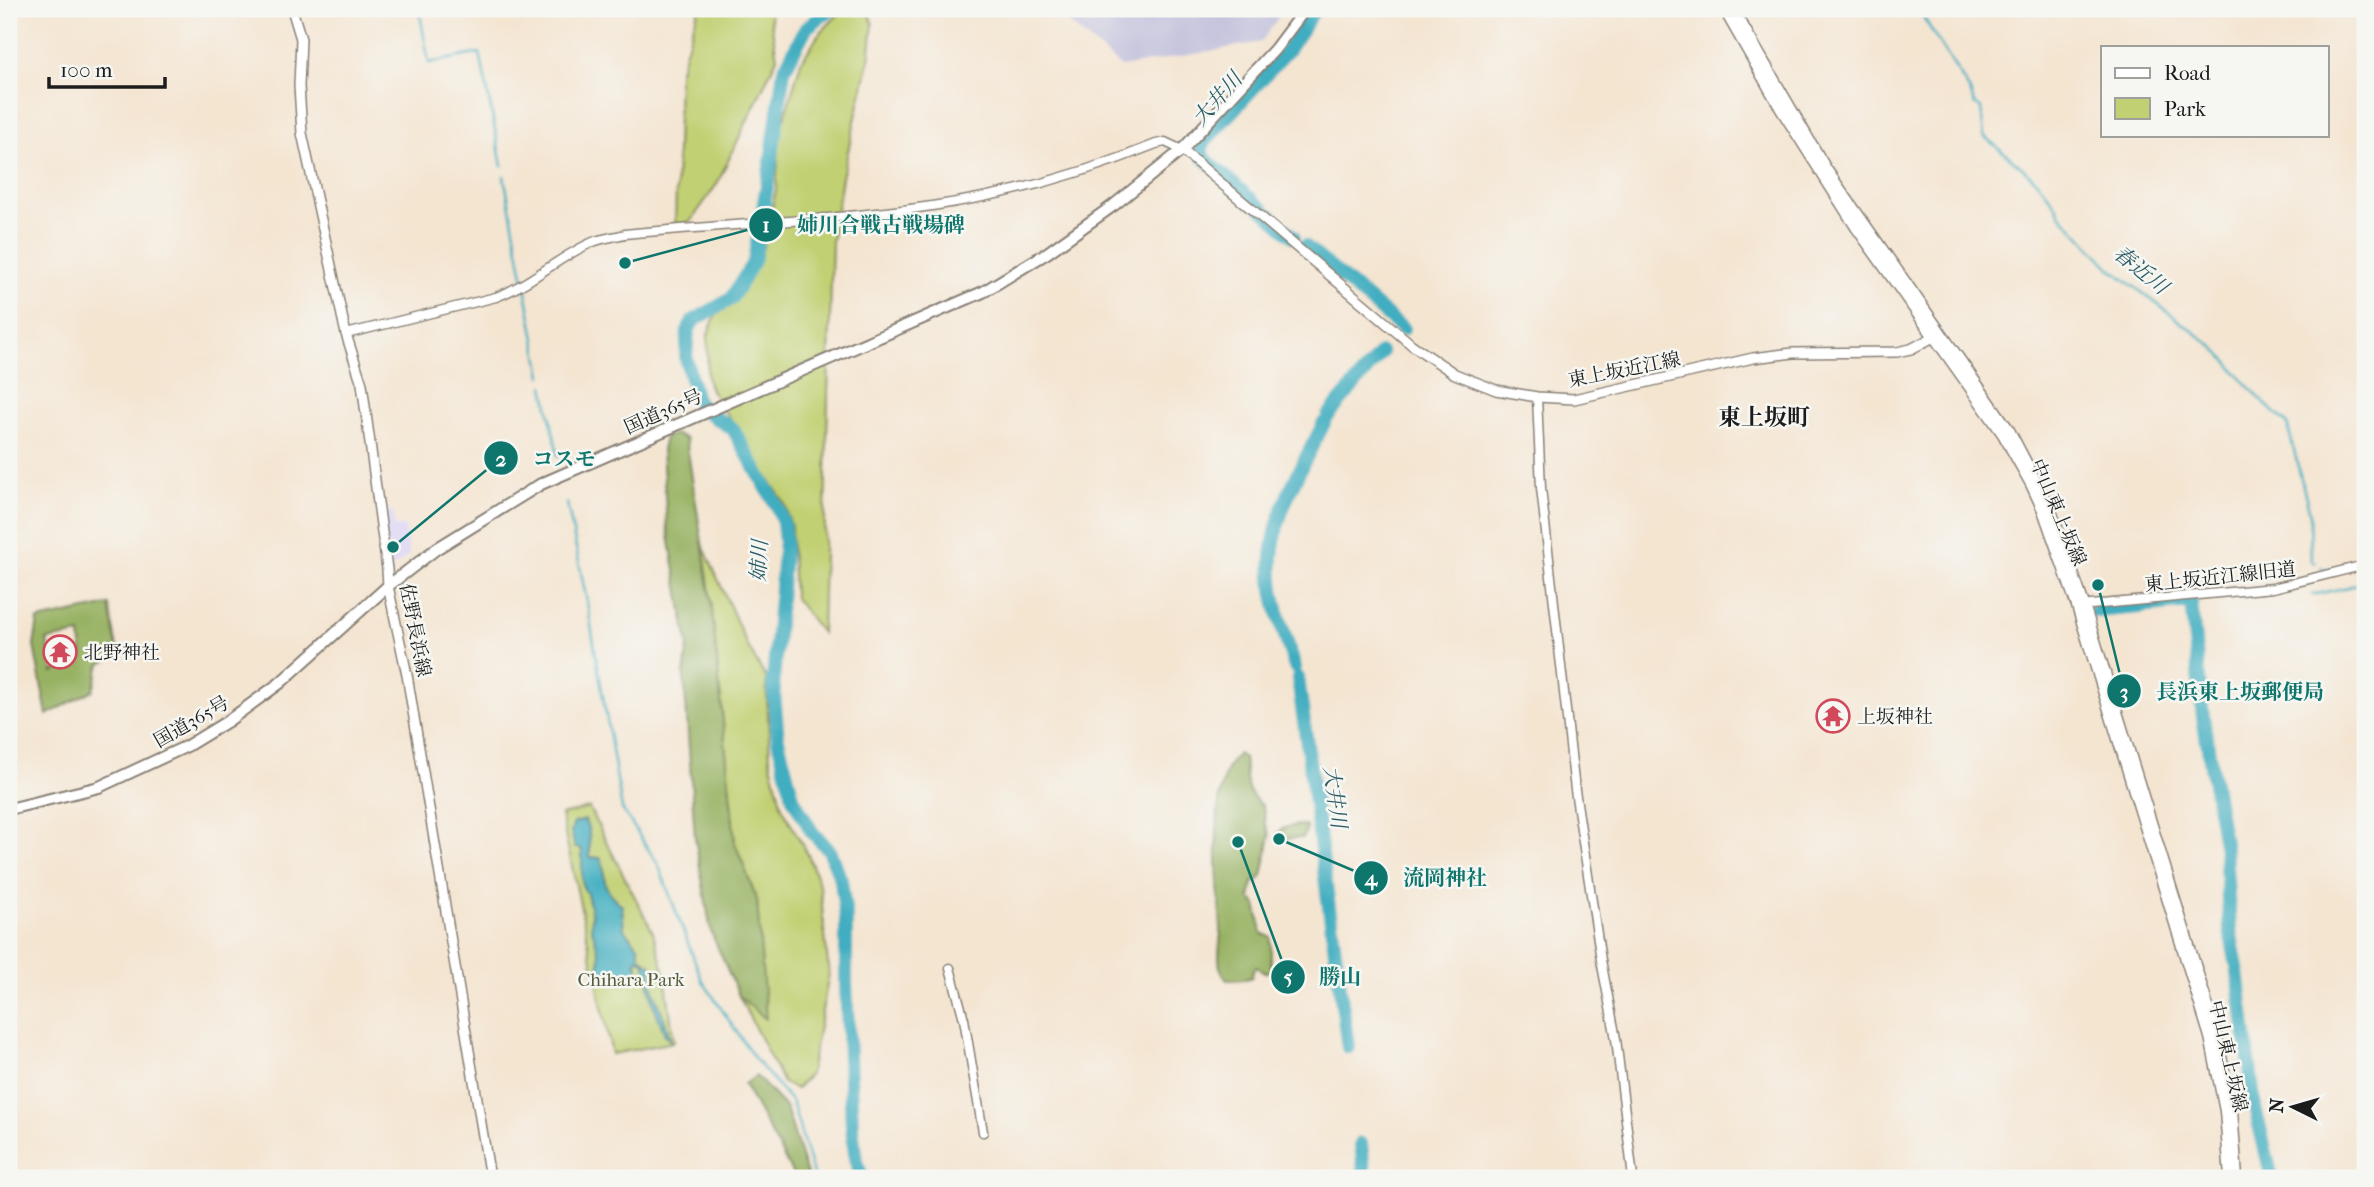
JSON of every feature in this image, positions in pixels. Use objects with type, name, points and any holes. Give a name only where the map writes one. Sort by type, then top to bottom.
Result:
[{"type":"highway","name":"国道365号","points":[[9,809],[99,787],[187,746],[228,721],[280,683],[388,586],[436,549],[541,484],[984,292],[1047,253],[1114,205],[1182,150],[1275,49],[1305,9]]},
{"type":"main road","name":"佐野長浜線","points":[[292,9],[301,39],[299,86],[302,133],[346,334],[362,384],[388,586],[407,675],[490,1178]]},
{"type":"main road","name":"中山東上坂線","points":[[1724,9],[1820,172],[1938,335]]},
{"type":"main road","name":"中山東上坂線","points":[[1733,9],[1826,169],[1986,407],[2031,484],[2080,606],[2217,1036],[2232,1111],[2237,1178]]},
{"type":"main road","name":"東上坂近江線","points":[[1182,150],[1412,345],[1455,374],[1496,390],[1537,397],[1574,399],[1753,358],[1785,354],[1897,352],[1911,349],[1938,335]]},
{"type":"main road","name":"中山東上坂線","points":[[2080,606],[2210,1037],[2225,1111],[2230,1178]]},
{"type":"street","points":[[346,334],[496,297],[515,290],[563,257],[595,241],[625,234],[854,216],[934,206],[1097,168],[1156,144],[1166,142],[1182,150]]},
{"type":"street","points":[[1537,397],[1541,488],[1575,790],[1616,1039],[1633,1178]]},
{"type":"street","name":"東上坂近江線旧道","points":[[2080,606],[2273,589],[2365,565]]},
{"type":"street","points":[[950,968],[964,1019],[983,1132]]},
{"type":"shaded area","points":[[1053,9],[1284,9],[1261,42],[1121,67]]},
{"type":"shaded area","points":[[393,511],[395,527],[405,526],[409,555],[391,569],[383,512]]},
{"type":"green space","points":[[699,9],[769,9],[777,58],[717,184],[691,221],[675,227],[679,73]]},
{"type":"green space","points":[[844,9],[867,9],[873,24],[869,61],[842,177],[832,242],[822,633],[794,597],[791,527],[785,504],[711,390],[707,379],[708,334],[717,312],[738,298],[761,255],[776,190],[780,132],[801,62],[819,34]]},
{"type":"green space","points":[[676,434],[686,439],[711,600],[735,843],[757,900],[766,1019],[739,996],[711,932],[695,838],[684,675],[688,645],[667,525],[662,450],[665,437]]},
{"type":"green space","points":[[703,545],[746,643],[766,678],[770,760],[782,807],[808,855],[820,887],[829,974],[810,1074],[796,1089],[783,1083],[739,996],[765,1018],[757,900],[735,843]]},
{"type":"green space","points":[[109,605],[118,653],[100,665],[93,690],[47,715],[34,646],[38,620]],"holes":[[[80,634],[83,658],[53,672],[47,640]]]},
{"type":"green space","points":[[1238,754],[1244,758],[1249,790],[1263,806],[1270,836],[1262,876],[1253,882],[1250,898],[1256,904],[1262,934],[1271,937],[1271,972],[1263,972],[1256,967],[1252,977],[1228,980],[1219,963],[1221,929],[1217,863],[1218,811],[1228,767]]},
{"type":"green space","name":"Chihara Park","points":[[589,808],[653,932],[665,974],[674,1042],[612,1054],[561,815]]},
{"type":"green space","points":[[1304,825],[1307,828],[1303,838],[1276,839],[1283,829]]},
{"type":"green space","points":[[756,1076],[786,1108],[808,1178],[795,1178],[744,1084]]},
{"type":"water","points":[[585,820],[589,831],[590,857],[600,858],[605,884],[610,894],[622,906],[624,929],[639,947],[639,956],[652,966],[652,983],[670,1041],[665,1035],[653,1003],[644,961],[637,959],[637,977],[627,983],[604,979],[599,969],[600,955],[591,927],[592,916],[587,894],[582,885],[582,851],[575,848],[571,832],[574,823]]},
{"type":"waterway","points":[[419,9],[429,63],[480,53],[502,166]]},
{"type":"waterway","name":"姉川","points":[[831,9],[806,28],[784,70],[754,261],[731,299],[693,321],[688,331],[686,358],[695,397],[702,409],[733,429],[777,506],[783,523],[785,541],[773,681],[778,740],[793,798],[812,832],[829,850],[841,880],[846,918],[852,1127],[856,1162],[863,1178]]},
{"type":"waterway","name":"大井川","points":[[1293,236],[1203,157],[1201,149],[1205,141],[1287,51],[1315,9]]},
{"type":"waterway","name":"春近川","points":[[1918,9],[1970,91],[1974,104],[1981,108],[1984,136],[2036,181],[2060,214],[2111,269],[2214,347],[2265,404],[2287,423],[2310,514],[2311,561],[2315,563]]},
{"type":"waterway","points":[[504,176],[542,376]]},
{"type":"waterway","name":"大井川","points":[[1305,246],[1403,329]]},
{"type":"waterway","name":"大井川","points":[[1328,416],[1381,353]]},
{"type":"waterway","points":[[544,386],[558,456]]},
{"type":"waterway","name":"大井川","points":[[1295,667],[1273,589],[1273,544],[1285,503],[1324,423]]},
{"type":"waterway","points":[[567,503],[587,602],[622,809],[658,864],[702,980],[755,1059],[792,1102],[814,1178]]},
{"type":"waterway","name":"春近川","points":[[2321,567],[2328,570],[2365,560]]},
{"type":"waterway","points":[[2313,595],[2365,583]]},
{"type":"waterway","points":[[2096,611],[2191,602],[2203,717],[2225,850],[2230,930],[2237,967]]},
{"type":"waterway","name":"大井川","points":[[1298,678],[1348,1047]]},
{"type":"waterway","points":[[2238,972],[2255,1108],[2272,1178]]},
{"type":"waterway","name":"大井川","points":[[1361,1144],[1364,1169]]},
{"type":"place","name":"姉川合戦古戦場碑","points":[[625,263]]},
{"type":"place","name":"コスモ","points":[[393,547]]},
{"type":"place","name":"長浜東上坂郵便局","points":[[2098,585]]},
{"type":"place","name":"北野神社","points":[[60,652]]},
{"type":"place","name":"上坂神社","points":[[1833,716]]},
{"type":"place","name":"流岡神社","points":[[1279,839]]},
{"type":"place","name":"勝山","points":[[1238,842]]},
{"type":"district","name":"東上坂町","points":[[1764,417]]}]
